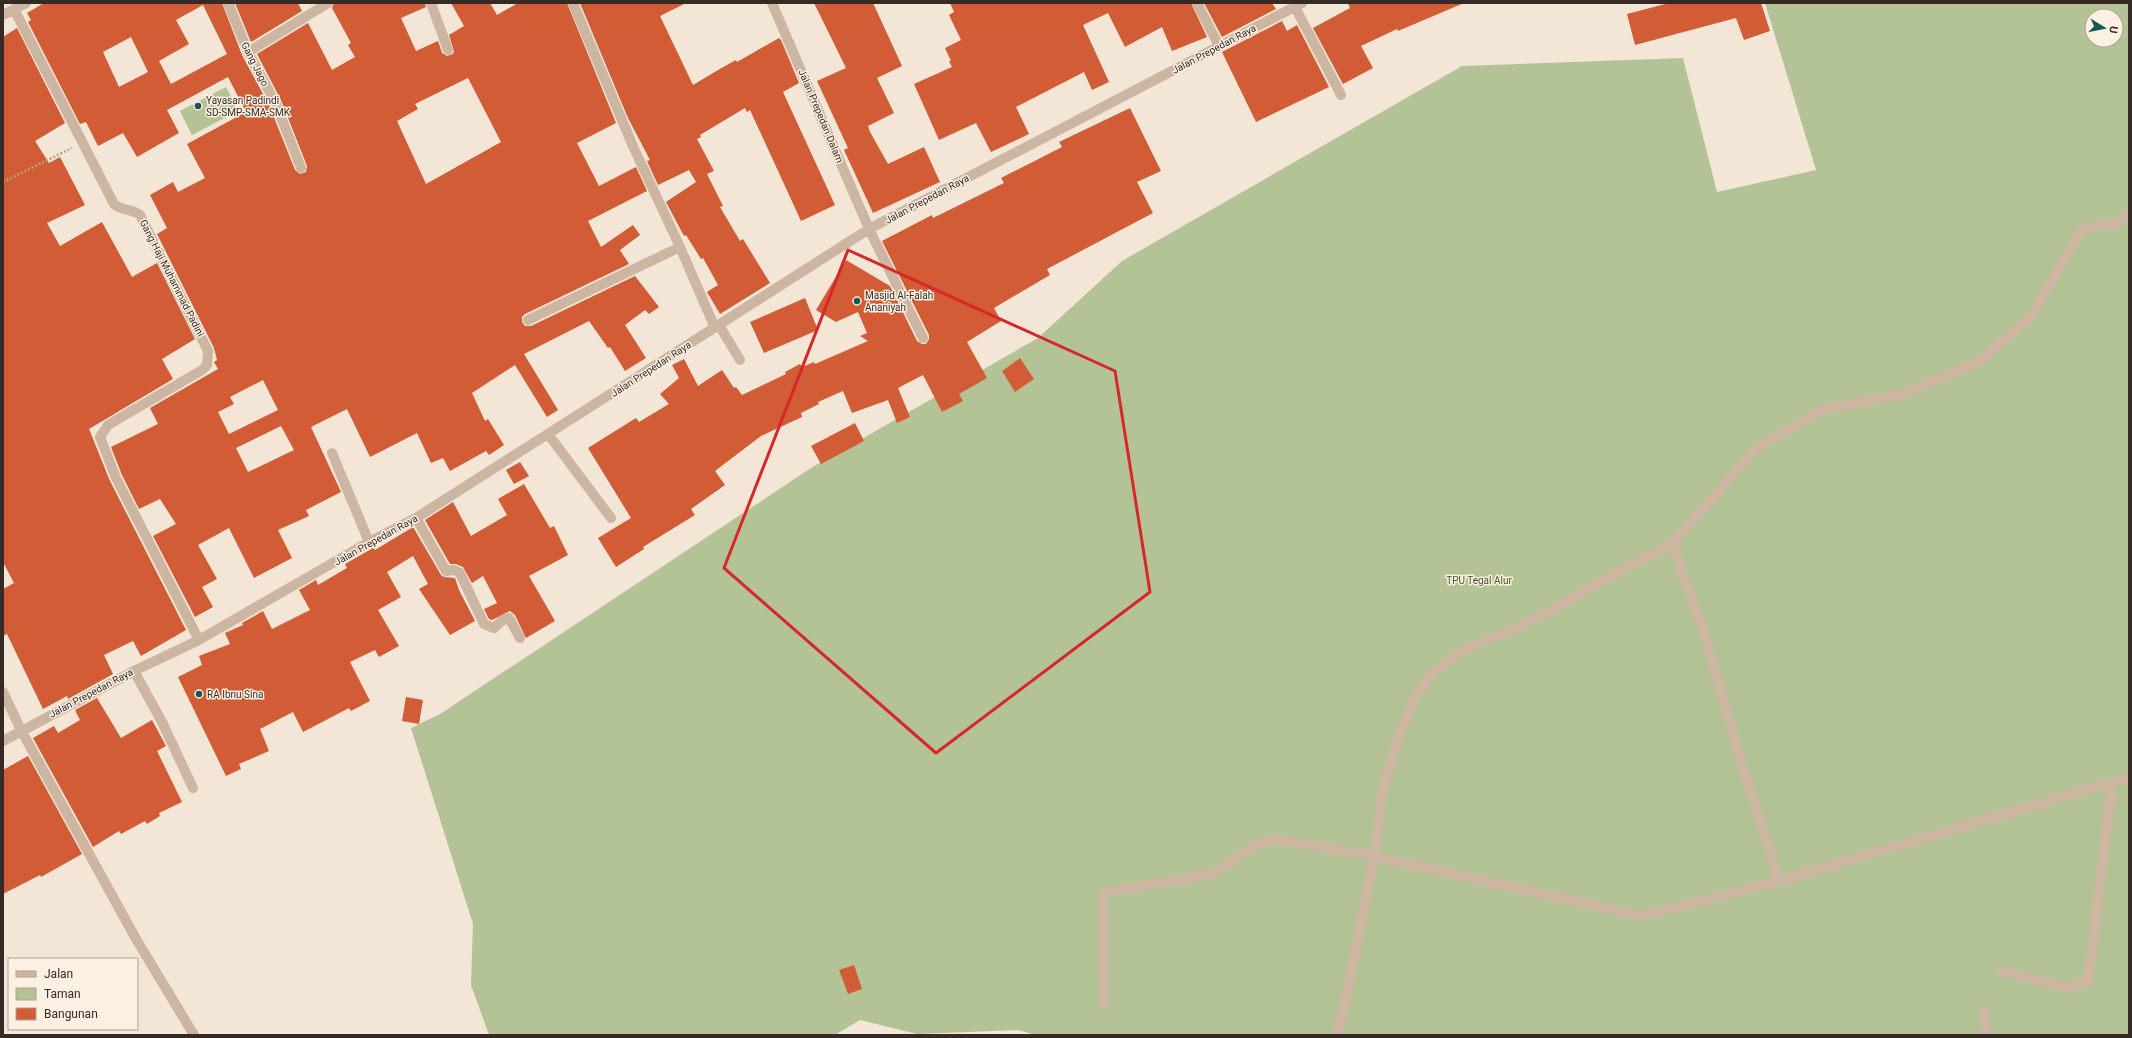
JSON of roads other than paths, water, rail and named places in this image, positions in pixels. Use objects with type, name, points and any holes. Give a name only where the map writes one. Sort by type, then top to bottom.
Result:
[{"type":"street","points":[[3,16],[26,3]]},
{"type":"street","name":"Gang Jago","points":[[228,3],[248,52],[275,102],[301,168]]},
{"type":"street","points":[[248,52],[328,3]]},
{"type":"street","points":[[431,3],[448,50]]},
{"type":"street","points":[[573,3],[632,144],[680,247],[717,326],[740,360]]},
{"type":"street","name":"Jalan Prepedan Dalam","points":[[772,3],[869,229],[923,338]]},
{"type":"street","points":[[1197,3],[1219,46]]},
{"type":"street","points":[[1298,5],[1341,95]]},
{"type":"street","name":"Jalan Prepedan Raya","points":[[3,740],[134,670],[199,640],[369,542],[416,518],[869,229],[1298,5]]},
{"type":"street","name":"Gang Haji Muhammad Padini","points":[[14,9],[114,204],[117,207],[136,212],[140,215],[208,351],[207,365],[194,376],[105,427],[100,438],[116,478],[199,640]]},
{"type":"street","points":[[1337,1035],[1345,1005],[1374,856],[1383,789],[1399,734],[1414,699],[1432,674],[1461,651],[1519,627],[1673,543],[1757,447],[1825,409],[1904,394],[1980,361],[2032,315],[2082,229],[2119,222],[2129,213]]},
{"type":"street","points":[[528,320],[680,247]]},
{"type":"street","points":[[548,434],[611,518]]},
{"type":"street","points":[[332,453],[369,542]]},
{"type":"street","points":[[416,518],[446,571],[454,570],[460,572],[484,624],[494,628],[503,620],[509,618],[520,638]]},
{"type":"street","points":[[1673,543],[1684,579],[1703,629],[1744,771],[1779,880]]},
{"type":"street","points":[[134,670],[162,722],[193,788]]},
{"type":"street","points":[[3,692],[21,730],[136,939],[194,1035]]},
{"type":"street","points":[[1104,1005],[1103,893],[1213,874],[1255,845],[1275,840],[1374,856],[1641,916],[1779,880],[2129,777]]},
{"type":"street","points":[[2000,971],[2070,988],[2088,981],[2111,794],[2107,784]]},
{"type":"street","points":[[1983,1009],[1987,1035]]},
{"type":"place","name":"Yayasan Padindi SD-SMP-SMA-SMK","points":[[198,106]]},
{"type":"place","name":"Masjid Al-Falah Ananiyah","points":[[857,301]]},
{"type":"place","name":"RA Ibnu Sina","points":[[199,694]]},
{"type":"park label","name":"TPU Tegal Alur","points":[[1479,580]]}]
